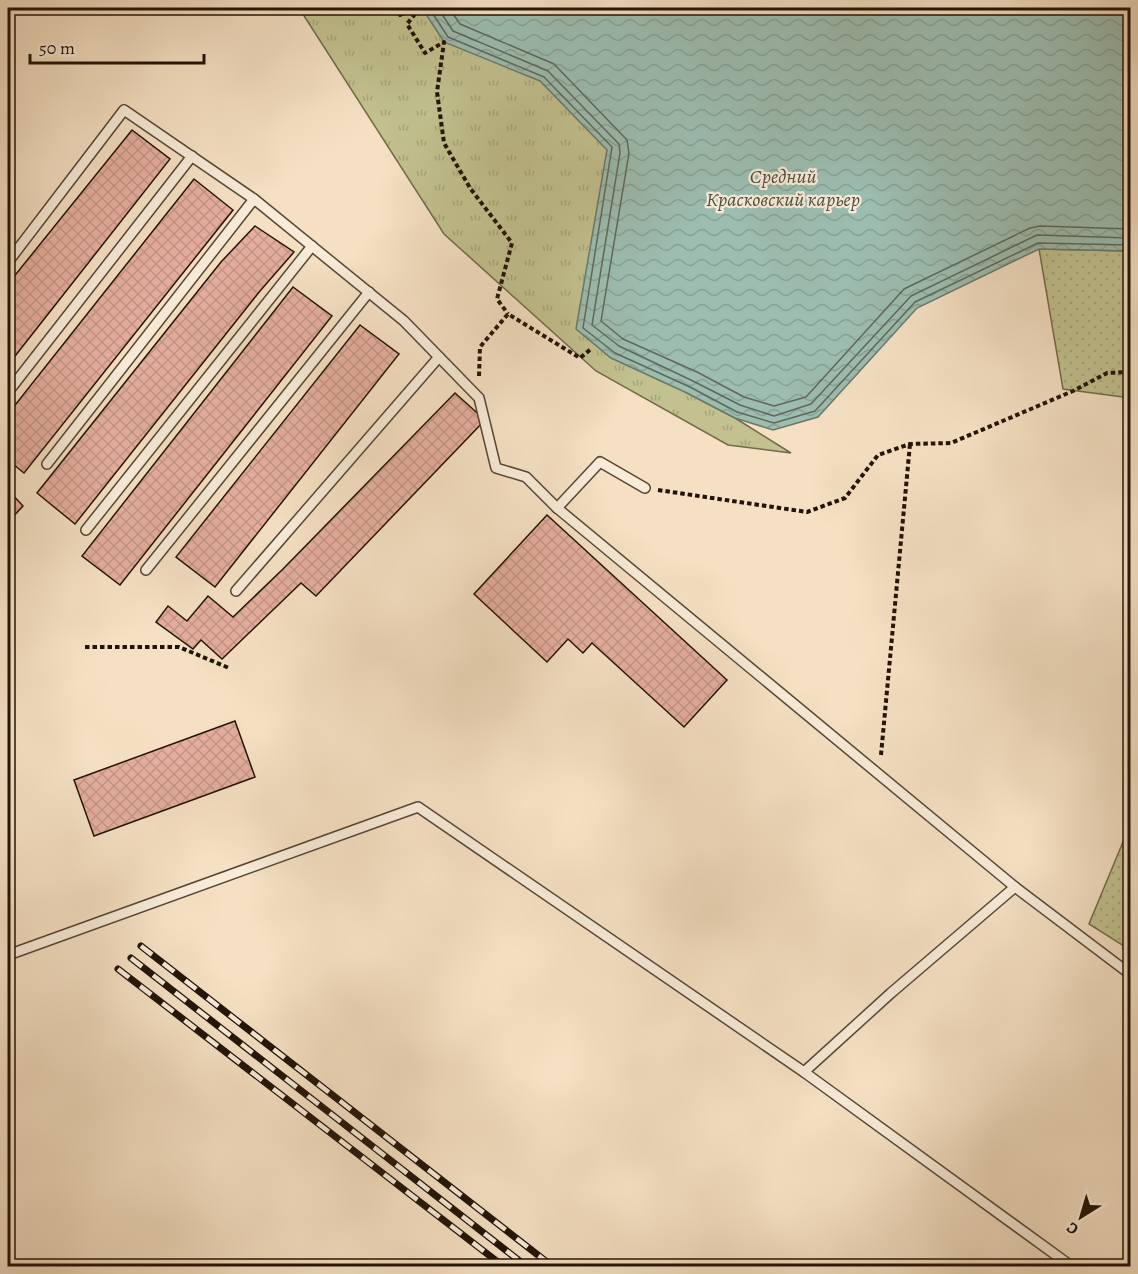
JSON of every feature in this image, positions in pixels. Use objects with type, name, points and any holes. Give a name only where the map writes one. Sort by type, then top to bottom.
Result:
[{"type":"lane","points":[[8,262],[124,110],[254,199],[404,321],[479,398],[496,468],[526,477],[557,508],[1015,887],[1131,974]]},
{"type":"lane","points":[[8,392],[192,156]]},
{"type":"lane","points":[[48,464],[254,199]]},
{"type":"lane","points":[[86,530],[312,246]]},
{"type":"lane","points":[[146,570],[369,292]]},
{"type":"lane","points":[[236,591],[439,357]]},
{"type":"lane","points":[[557,508],[600,462],[645,488]]},
{"type":"lane","points":[[8,955],[418,807],[804,1072],[1071,1266]]},
{"type":"lane","points":[[804,1072],[891,993],[1015,887]]},
{"type":"path","points":[[396,8],[400,15],[418,8]]},
{"type":"path","points":[[418,8],[406,24],[425,53],[444,42],[437,92],[444,143],[470,188],[512,243],[497,299],[508,314],[580,358],[591,348]]},
{"type":"path","points":[[479,398],[480,347],[508,314]]},
{"type":"path","points":[[645,488],[807,512],[845,498],[878,455],[910,444],[951,443],[1073,391],[1107,373],[1131,372]]},
{"type":"path","points":[[879,774],[910,444]]},
{"type":"path","points":[[85,647],[179,647],[229,668]]},
{"type":"green space","points":[[299,8],[427,8],[543,76],[615,139],[687,393],[735,418],[791,453],[728,445],[596,371],[444,234]]},
{"type":"green space","points":[[1039,249],[1130,251],[1130,398],[1063,389]]},
{"type":"green space","points":[[1130,825],[1130,950],[1089,924]]},
{"type":"water","name":"Средний Красковский карьер","points":[[422,8],[1130,8],[1130,251],[1039,249],[917,308],[818,417],[773,430],[735,418],[611,358],[576,329],[607,150],[540,81],[444,42]]},
{"type":"building","points":[[132,130],[170,159],[8,365],[8,284]]},
{"type":"building","points":[[194,179],[233,210],[24,473],[8,460],[8,414]]},
{"type":"building","points":[[255,226],[294,252],[260,291],[75,524],[37,493],[221,262]]},
{"type":"building","points":[[293,287],[332,316],[120,585],[82,556]]},
{"type":"building","points":[[360,325],[399,354],[215,587],[176,557]]},
{"type":"building","points":[[455,393],[485,420],[316,596],[301,583],[222,659],[201,640],[193,649],[156,622],[168,606],[187,621],[208,596],[233,617]]},
{"type":"building","points":[[8,490],[23,506],[8,522]]},
{"type":"building","points":[[547,515],[727,680],[684,727],[592,643],[583,653],[568,639],[547,662],[474,594]]},
{"type":"building","points":[[235,721],[255,777],[94,836],[74,780]]},
{"type":"railway","points":[[141,946],[552,1266]]},
{"type":"railway","points":[[131,958],[526,1266]]},
{"type":"railway","points":[[118,969],[503,1266]]}]
